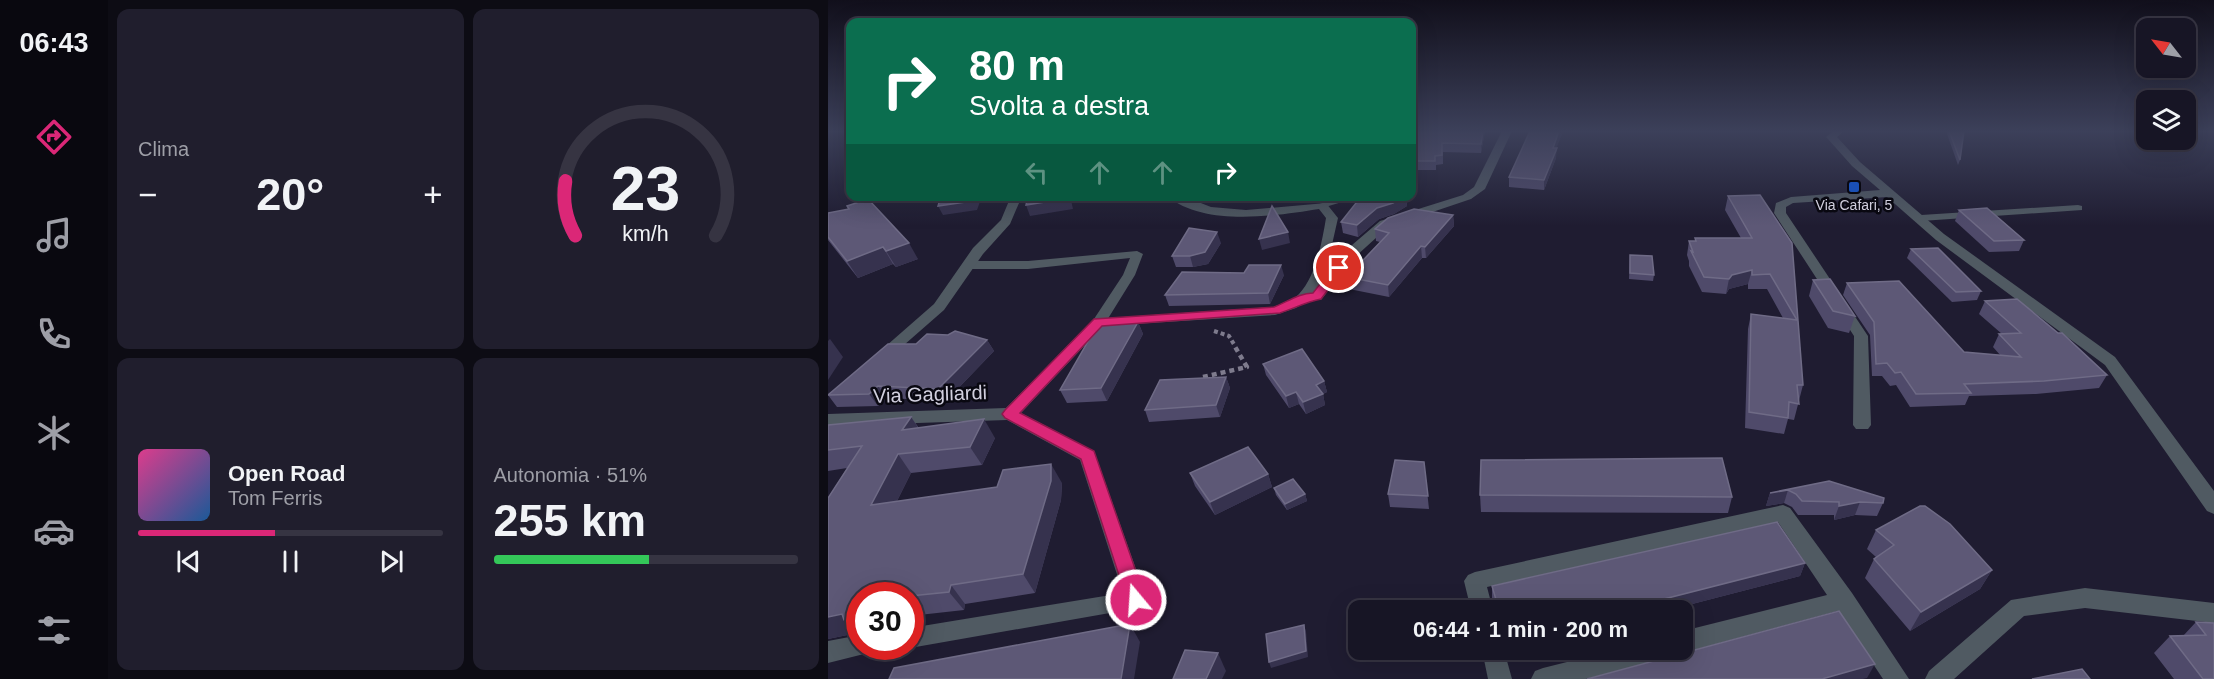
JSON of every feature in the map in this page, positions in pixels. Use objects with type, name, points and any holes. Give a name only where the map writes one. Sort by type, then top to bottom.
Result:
[{"type":"street","points":[[1305,296],[1316,297],[1350,254],[1384,224],[1467,197],[1479,189],[1492,163]]},
{"type":"street","points":[[1855,163],[1921,218],[1940,237],[2110,361],[2214,506]]},
{"type":"street","points":[[1862,425],[1861,336],[1780,213],[1780,205],[1791,200],[1891,193]]},
{"type":"street","points":[[872,366],[939,307],[968,265],[1006,221],[1015,201]]},
{"type":"street","points":[[1010,414],[1099,322],[1275,310],[1295,304],[1305,296],[1329,245],[1332,218],[1322,205],[1263,215],[1224,215],[1181,201]]},
{"type":"street","name":"Via Gagliardi","points":[[828,420],[1010,414],[1088,456],[1136,600],[924,636]]},
{"type":"street","points":[[1480,600],[1475,581],[1783,513],[1897,679]]},
{"type":"street","points":[[1937,679],[2019,607],[2085,598],[2214,613]]},
{"type":"street","points":[[1693,639],[1844,600]]},
{"type":"street","points":[[828,652],[846,649]]},
{"type":"street","points":[[1495,660],[1500,679]]},
{"type":"street","points":[[1543,679],[1616,660]]},
{"type":"lane","points":[[1322,205],[1338,201]]},
{"type":"lane","points":[[1921,218],[2078,208]]},
{"type":"lane","points":[[968,265],[1028,265],[1137,254],[1129,275],[1099,322]]},
{"type":"path","points":[[1198,316],[1201,327],[1229,336],[1247,367],[1203,377]]},
{"type":"building","points":[[1516,163],[1551,163],[1544,180],[1509,177]]},
{"type":"building","points":[[1760,195],[1792,243],[1803,385],[1797,385],[1799,404],[1789,402],[1788,418],[1749,412],[1751,314],[1797,320],[1770,274],[1752,275],[1752,270],[1732,275],[1729,279],[1704,277],[1691,251],[1693,252],[1689,241],[1696,241],[1695,238],[1752,238],[1728,196]]},
{"type":"building","points":[[870,201],[909,243],[886,251],[883,247],[847,261],[828,237],[828,213],[849,209],[847,206]]},
{"type":"building","points":[[940,201],[972,201],[938,206]]},
{"type":"building","points":[[1027,201],[1051,201],[1026,205]]},
{"type":"building","points":[[1359,201],[1396,201],[1377,208],[1357,225],[1341,222]]},
{"type":"building","points":[[1272,206],[1288,232],[1259,239]]},
{"type":"building","points":[[1987,208],[2024,240],[1994,241],[1959,210]]},
{"type":"building","points":[[1414,209],[1453,215],[1425,247],[1421,246],[1388,285],[1347,277],[1389,233],[1375,229],[1388,218]]},
{"type":"building","points":[[1189,228],[1217,232],[1205,252],[1190,256],[1172,256]]},
{"type":"building","points":[[1938,248],[1981,291],[1956,292],[1911,249]]},
{"type":"building","points":[[1630,255],[1652,256],[1654,275],[1630,273]]},
{"type":"building","points":[[1249,265],[1281,265],[1268,293],[1165,295],[1182,272],[1244,273]]},
{"type":"building","points":[[1830,279],[1855,316],[1833,311],[1813,280]]},
{"type":"building","points":[[1899,281],[1964,352],[2021,357],[1999,334],[2021,333],[1985,301],[2017,299],[2058,333],[2062,333],[2107,375],[2044,381],[1964,384],[1971,393],[1916,394],[1901,372],[1895,373],[1887,363],[1876,364],[1874,322],[1847,283]]},
{"type":"building","points":[[1138,322],[1101,388],[1060,390],[1098,324]]},
{"type":"building","points":[[955,331],[987,340],[938,389],[878,386],[869,394],[828,395],[888,344],[916,344],[927,334],[948,335]]},
{"type":"building","points":[[1302,349],[1324,381],[1316,385],[1323,394],[1303,402],[1296,392],[1286,396],[1263,364]]},
{"type":"building","points":[[1226,377],[1216,405],[1145,410],[1160,380]]},
{"type":"building","points":[[911,417],[902,430],[984,419],[970,447],[898,454],[871,505],[997,487],[1003,470],[1051,464],[1051,481],[1023,574],[951,585],[949,592],[924,595],[924,582],[846,582],[846,620],[842,614],[828,617],[828,498],[862,446],[828,450],[828,425]]},
{"type":"building","points":[[1248,447],[1268,474],[1210,502],[1190,473]]},
{"type":"building","points":[[1722,458],[1732,497],[1480,495],[1481,460]]},
{"type":"building","points":[[1395,460],[1424,462],[1428,496],[1388,494]]},
{"type":"building","points":[[1293,479],[1305,494],[1285,504],[1274,488]]},
{"type":"building","points":[[1829,481],[1884,498],[1883,503],[1860,502],[1839,506],[1839,502],[1802,501],[1788,490],[1770,493]]},
{"type":"building","points":[[1920,506],[1925,506],[1950,524],[1992,570],[1921,612],[1874,559],[1894,545],[1876,530]]},
{"type":"building","points":[[1777,522],[1805,563],[1660,600],[1496,600],[1492,586]]},
{"type":"building","points":[[1839,611],[1875,664],[1822,679],[1587,679],[1657,660],[1693,660],[1693,650]]},
{"type":"building","points":[[2196,622],[2214,623],[2214,679],[2203,679],[2170,636],[2206,635]]},
{"type":"building","points":[[1130,624],[1121,679],[889,679],[894,668]]},
{"type":"building","points":[[1304,625],[1306,651],[1269,662],[1266,634]]},
{"type":"building","points":[[1185,650],[1218,653],[1206,679],[1173,679]]},
{"type":"building","points":[[2082,669],[2090,679],[2032,679]]},
{"type":"place","name":"Via Cafari, 5","points":[[1854,187]]},
{"type":"route","points":[[1136,600],[1088,456],[1010,414],[1099,322],[1275,310],[1295,304],[1305,296],[1316,297],[1339,268]]}]
